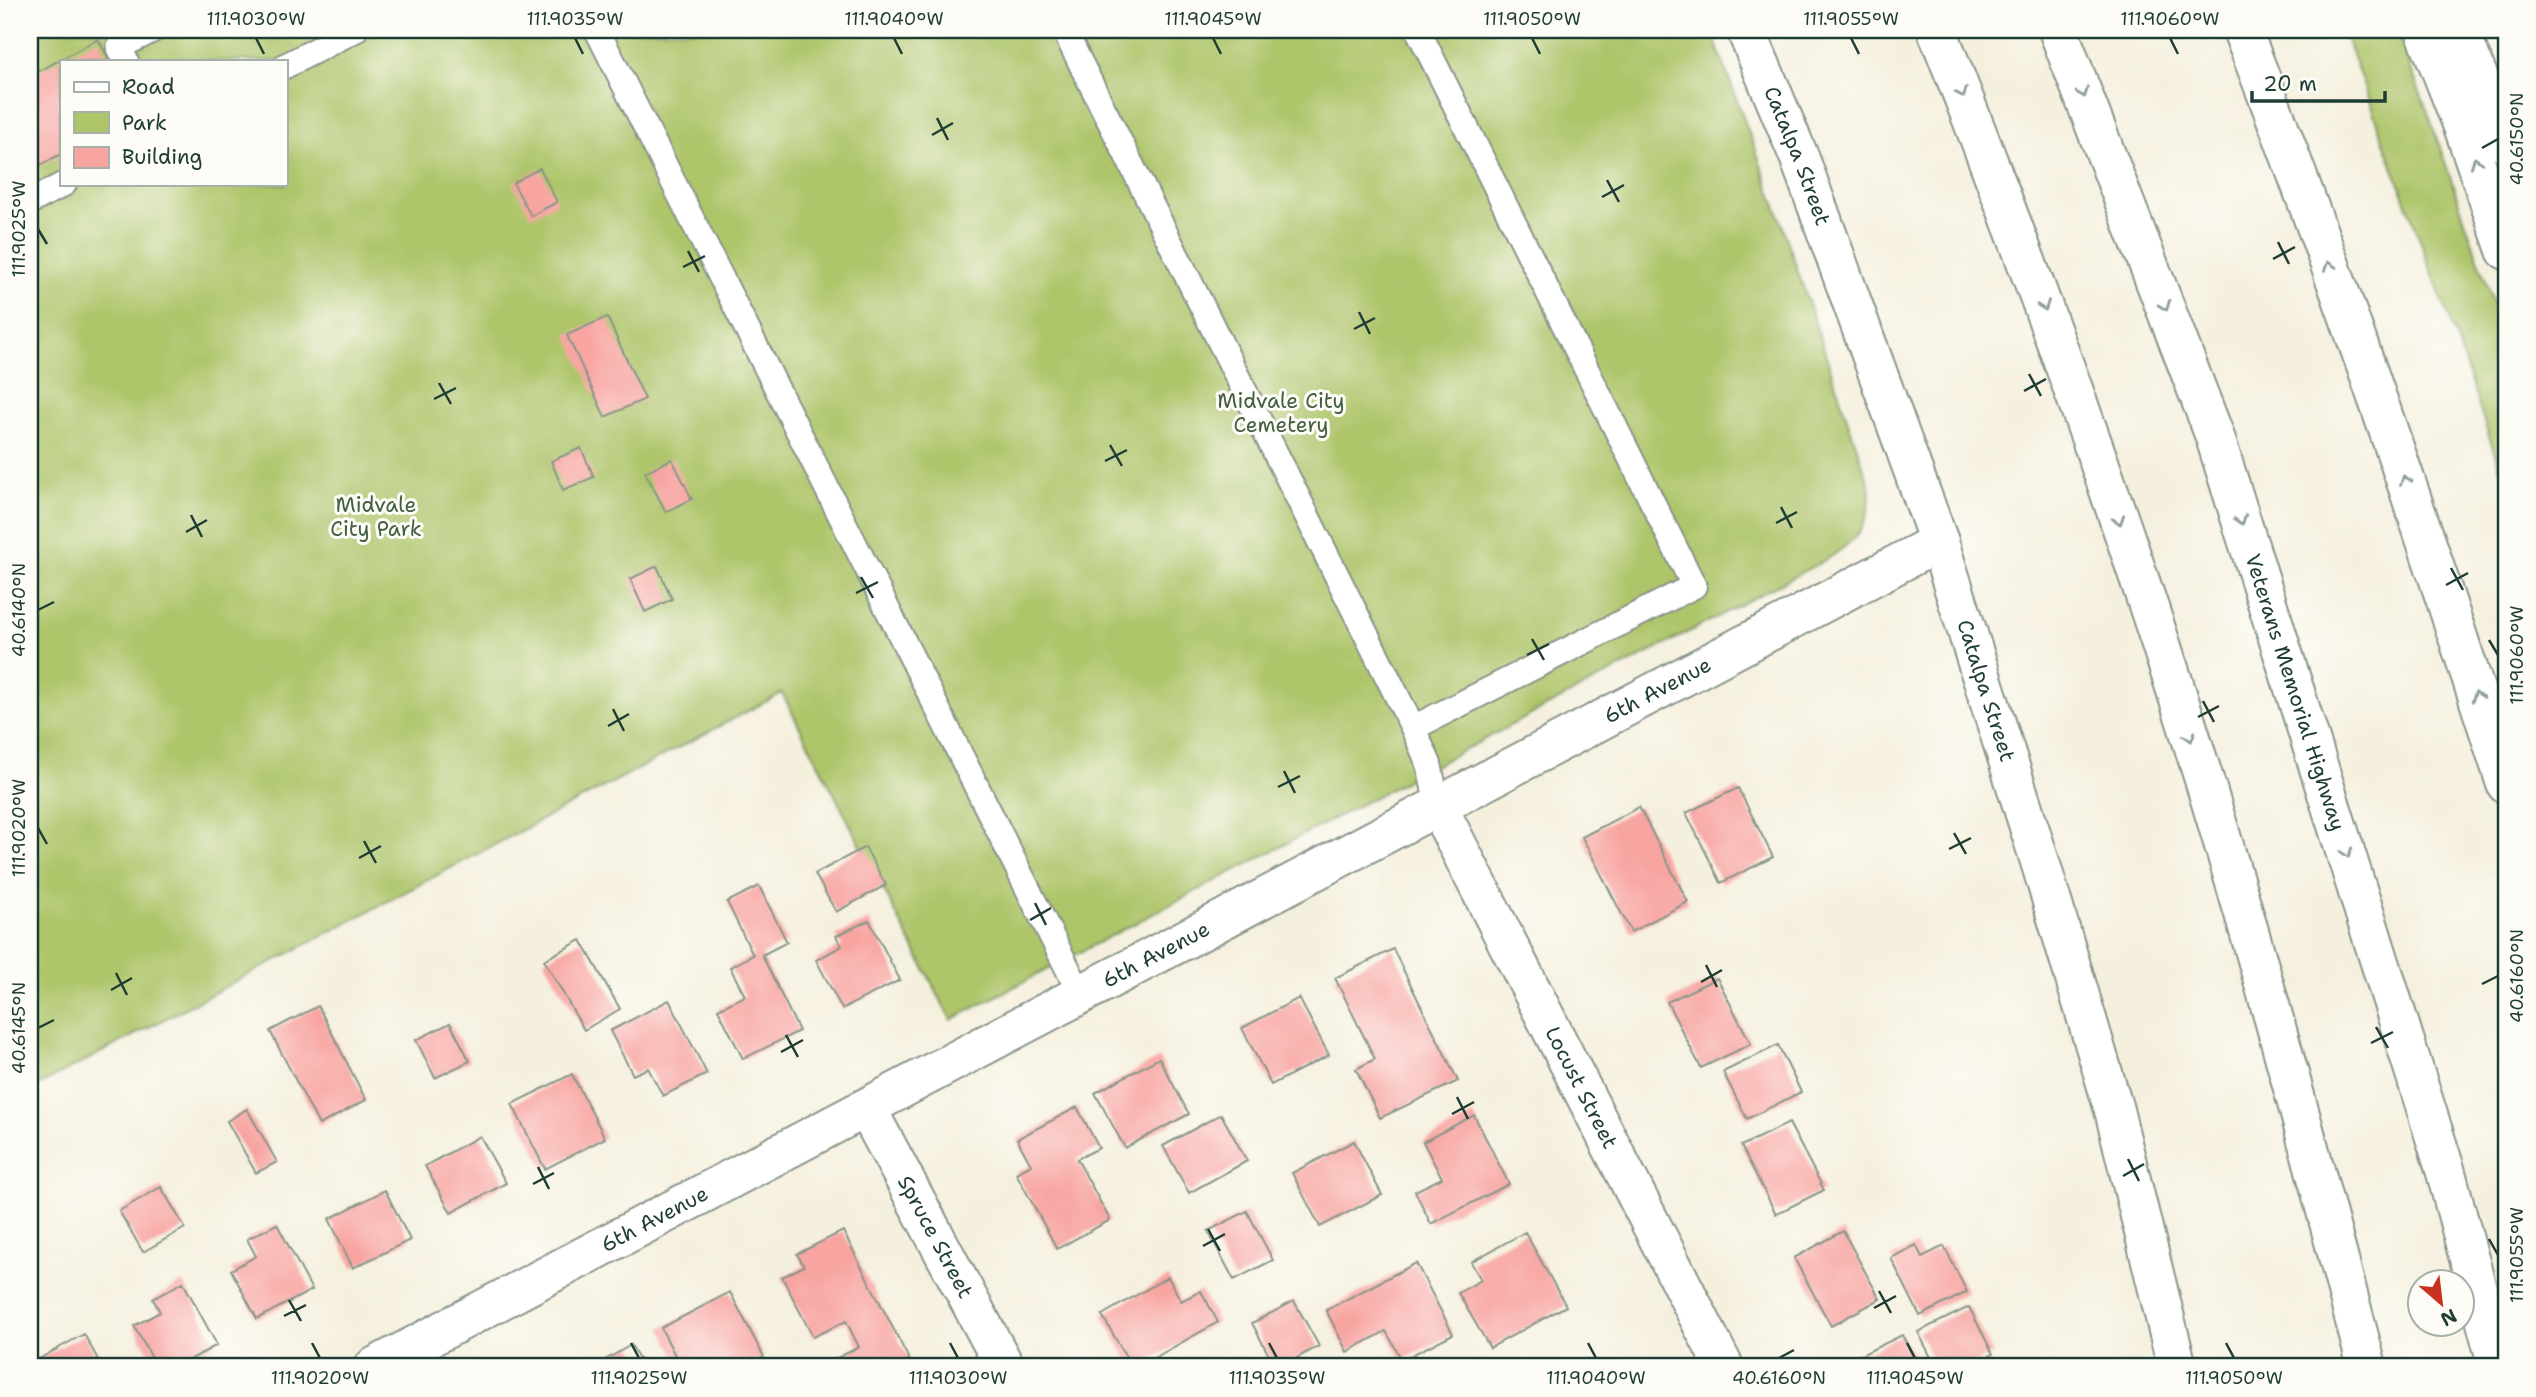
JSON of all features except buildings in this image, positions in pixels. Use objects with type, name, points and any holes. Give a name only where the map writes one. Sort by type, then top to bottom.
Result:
[{"type":"main road","name":"Catalpa Street","points":[[1746,30],[1800,159],[1939,542],[2042,868],[2114,1110],[2177,1367]]},
{"type":"main road","points":[[1937,30],[2011,216],[2091,436],[2169,669],[2245,919],[2367,1367]]},
{"type":"main road","name":"Veterans Memorial Highway","points":[[2058,30],[2214,434],[2445,1169],[2498,1367]]},
{"type":"main road","points":[[2242,30],[2275,113],[2416,510],[2506,784]]},
{"type":"main road","points":[[2426,30],[2506,250]]},
{"type":"main road","points":[[2459,30],[2506,143]]},
{"type":"main road","name":"6th Avenue","points":[[374,1367],[1939,542]]},
{"type":"main road","name":"Locust Street","points":[[1438,807],[1724,1367]]},
{"type":"main road","name":"Spruce Street","points":[[867,1108],[1005,1367]]},
{"type":"main road","points":[[2318,1180],[2350,1367]]},
{"type":"lane","points":[[126,60],[119,47],[153,30]]},
{"type":"lane","points":[[287,65],[355,30]]},
{"type":"lane","points":[[597,30],[1081,995]]},
{"type":"lane","points":[[1064,30],[1413,728],[1429,764],[1438,807]]},
{"type":"lane","points":[[1413,728],[1694,586],[1418,30]]},
{"type":"lane","points":[[30,202],[60,186]]},
{"type":"green space","points":[[30,30],[1711,30],[1777,209],[1869,484],[1869,509],[1862,528],[1829,558],[951,1020],[782,693],[30,1090]]},
{"type":"green space","points":[[2343,30],[2396,30],[2429,116],[2506,339],[2506,487],[2454,332]]},
{"type":"park label","name":"Midvale City Cemetery","points":[[1281,413]]},
{"type":"park label","name":"Midvale City Park","points":[[376,517]]}]
